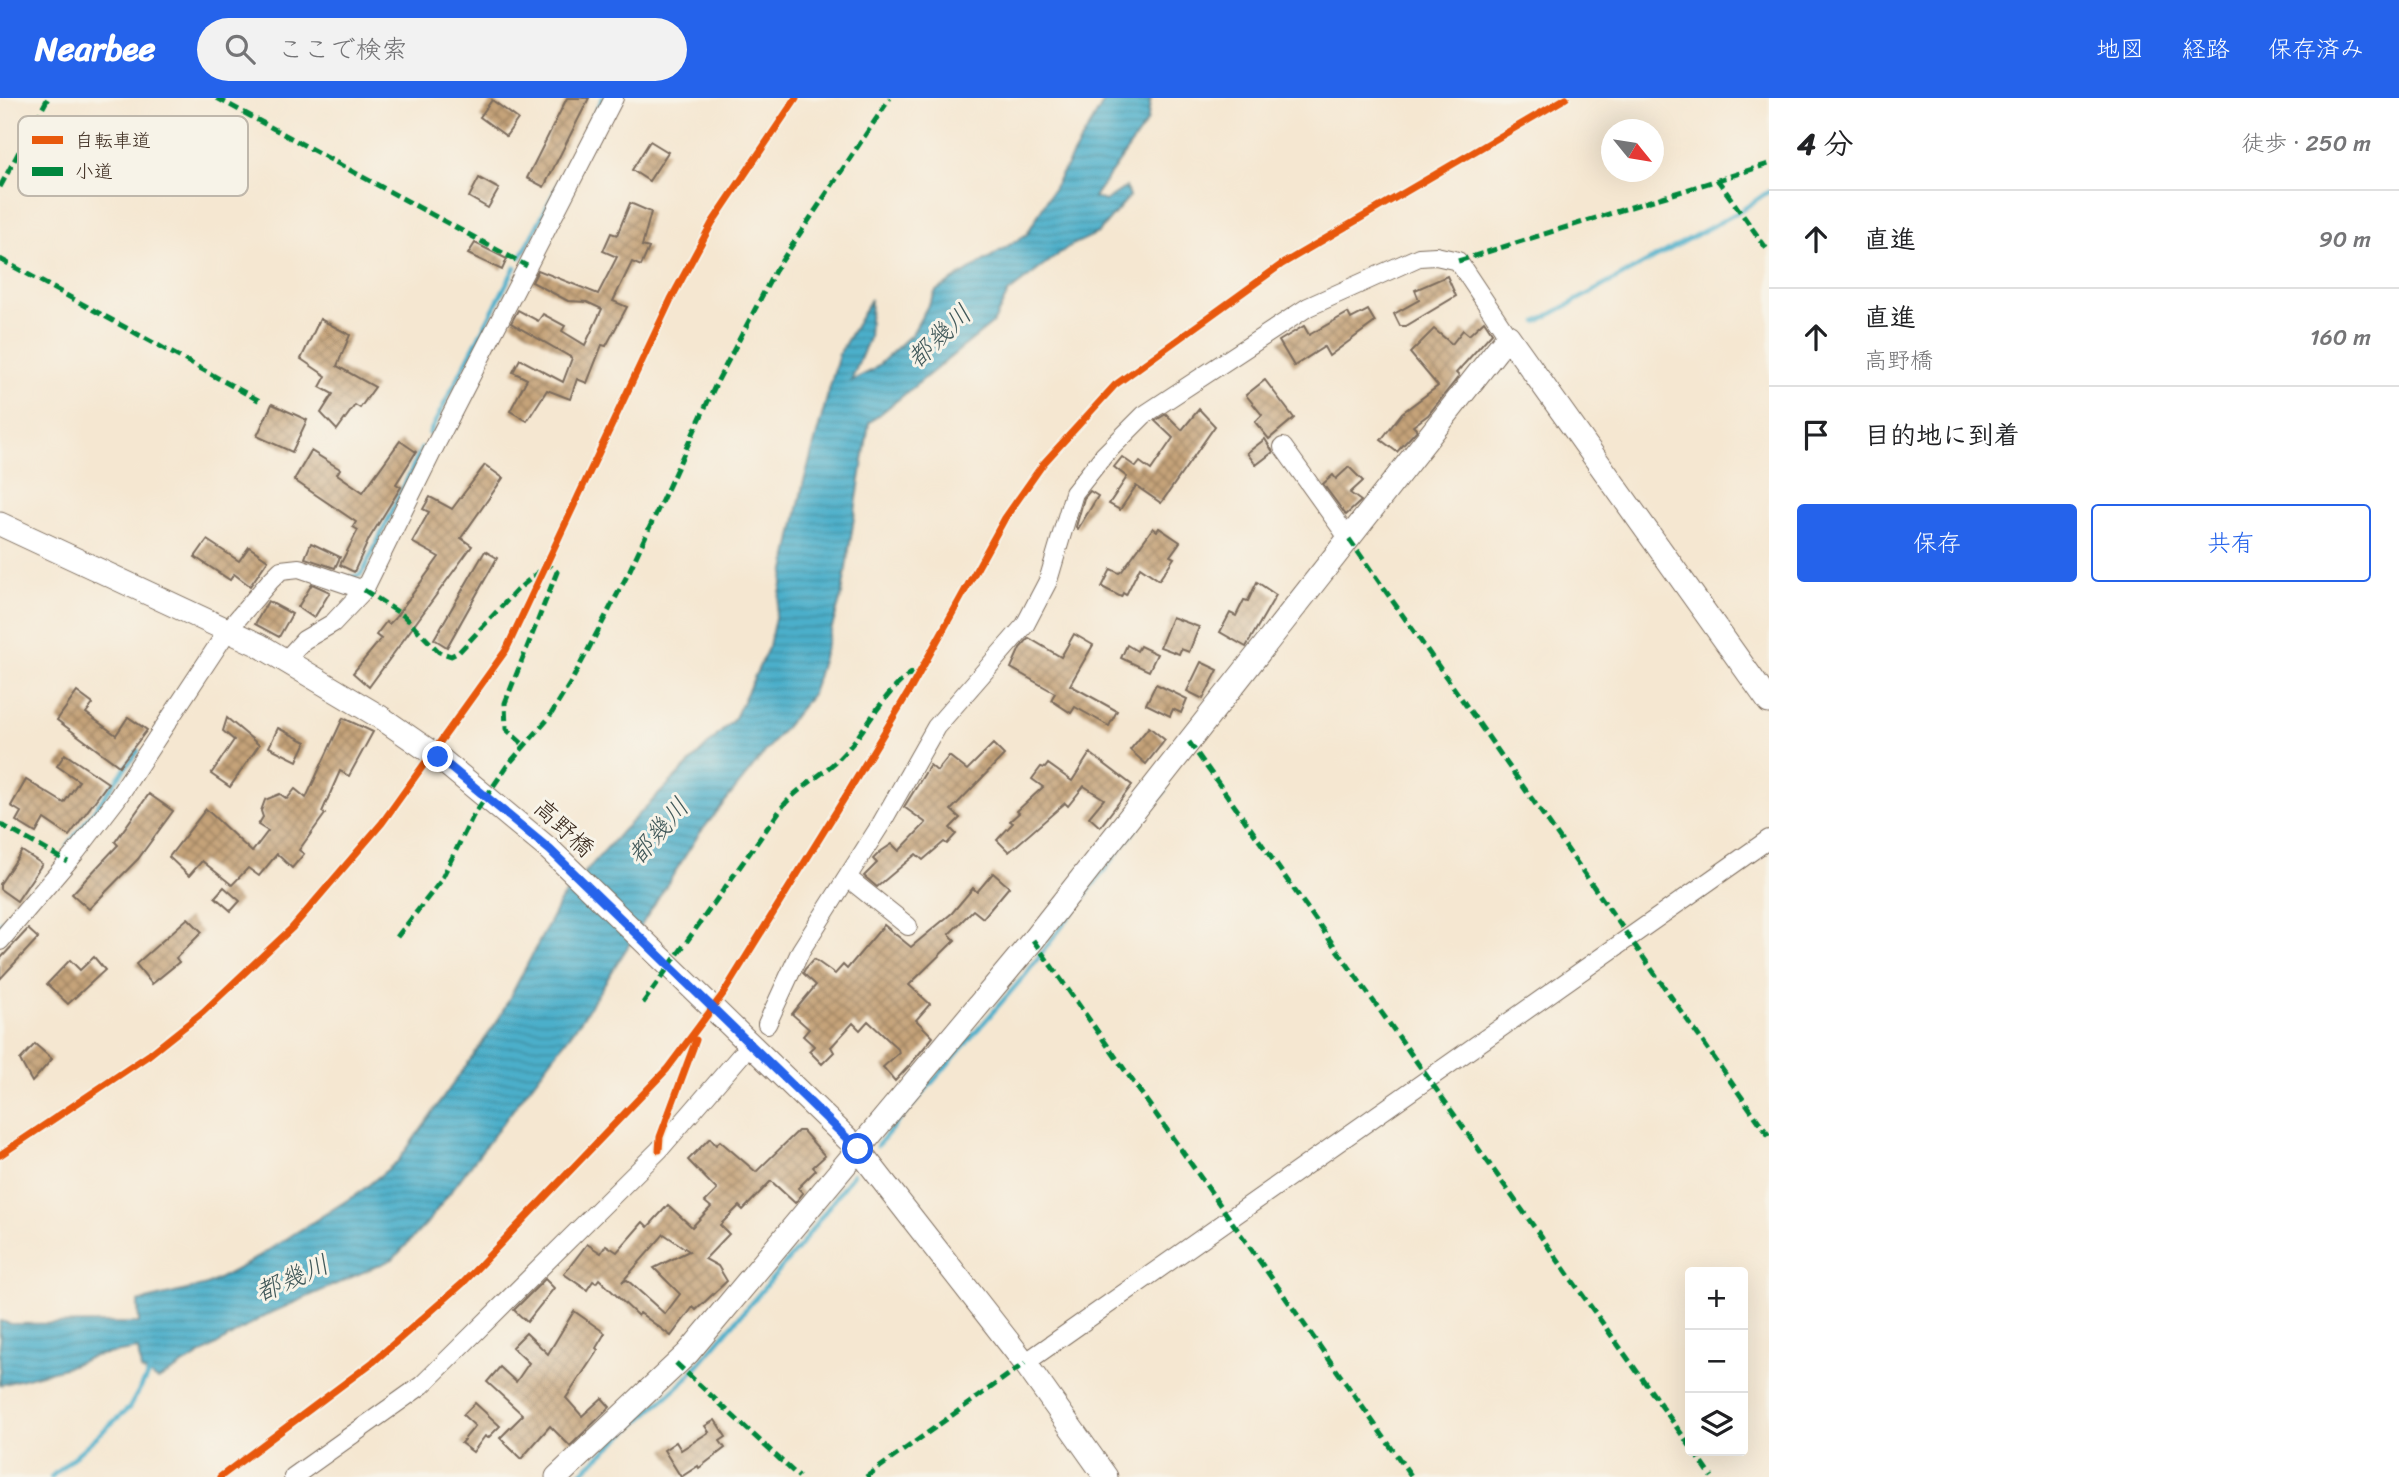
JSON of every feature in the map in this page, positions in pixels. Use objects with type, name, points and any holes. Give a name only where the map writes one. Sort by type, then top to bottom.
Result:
[{"type":"street","points":[[286,660],[304,640],[333,622],[364,590],[614,98]]},
{"type":"street","points":[[766,1024],[801,950],[848,878],[936,727],[1025,625],[1048,581],[1074,493],[1104,455],[1144,415],[1308,307],[1419,257],[1436,256],[1458,261],[1508,336],[1769,702]]},
{"type":"street","points":[[558,1477],[688,1353],[1042,930],[1508,336]]},
{"type":"street","points":[[1283,447],[1349,539]]},
{"type":"street","name":"高野橋","points":[[0,524],[228,630],[286,660],[380,717],[435,755],[550,850],[858,1149],[1025,1363],[1106,1477]]},
{"type":"street","points":[[0,941],[116,800],[228,630],[270,581],[289,567],[364,590]]},
{"type":"street","points":[[1025,1363],[1769,839]]},
{"type":"street","points":[[848,878],[908,926]]},
{"type":"street","points":[[293,1477],[422,1385],[659,1150],[741,1055]]},
{"type":"water","name":"都幾川","points":[[1106,98],[1151,98],[1147,122],[1094,197],[1105,201],[1126,187],[1129,197],[1098,233],[1068,247],[1008,293],[994,322],[869,423],[842,594],[812,694],[699,834],[582,1019],[426,1224],[393,1259],[266,1315],[158,1380],[141,1370],[138,1349],[94,1356],[64,1368],[0,1385],[0,1321],[11,1324],[139,1323],[138,1302],[207,1285],[245,1265],[360,1192],[398,1161],[497,1022],[562,898],[622,831],[735,718],[769,646],[803,485],[839,354],[871,299],[869,338],[851,381],[873,370],[912,334],[936,291],[1027,234]]},
{"type":"building","points":[[567,98],[589,98],[544,187],[527,178]]},
{"type":"building","points":[[492,100],[518,119],[506,136],[480,117]]},
{"type":"building","points":[[650,141],[668,152],[649,181],[632,170]]},
{"type":"building","points":[[479,178],[499,189],[488,208],[469,197]]},
{"type":"building","points":[[630,203],[651,212],[642,246],[649,248],[641,266],[632,262],[613,301],[627,307],[606,346],[602,345],[587,383],[577,379],[570,399],[547,390],[527,421],[510,411],[527,379],[513,372],[520,359],[563,382],[572,358],[511,323],[518,310],[538,321],[543,314],[565,326],[562,331],[585,345],[602,309],[587,302],[568,301],[532,282],[538,270],[598,294],[617,257],[603,251],[611,233],[617,235]]},
{"type":"building","points":[[475,243],[507,259],[502,270],[468,254]]},
{"type":"building","points":[[1447,276],[1456,296],[1406,326],[1400,326],[1394,314],[1419,300],[1415,290]]},
{"type":"building","points":[[1368,310],[1375,322],[1329,356],[1324,347],[1294,366],[1279,341],[1304,326],[1309,335],[1348,313],[1351,319]]},
{"type":"building","points":[[320,319],[350,335],[337,366],[375,387],[360,408],[355,405],[337,430],[321,413],[333,394],[320,387],[326,376],[301,359]]},
{"type":"building","points":[[1484,321],[1492,333],[1456,373],[1459,376],[1428,415],[1413,426],[1417,430],[1397,452],[1381,440],[1402,413],[1438,386],[1410,353],[1434,329],[1452,344],[1463,330],[1469,335]]},
{"type":"building","points":[[1265,380],[1294,418],[1269,439],[1255,422],[1262,415],[1246,395]]},
{"type":"building","points":[[272,404],[307,420],[292,452],[257,436]]},
{"type":"building","points":[[1199,409],[1215,426],[1161,503],[1136,486],[1120,510],[1109,504],[1127,477],[1114,467],[1122,457],[1136,467],[1140,462],[1151,470],[1173,438],[1155,421],[1166,414],[1182,430]]},
{"type":"building","points":[[1265,439],[1273,452],[1256,465],[1247,453]]},
{"type":"building","points":[[400,441],[416,452],[396,484],[401,487],[369,539],[354,572],[340,565],[358,530],[353,527],[356,522],[294,480],[311,451],[340,469],[337,474],[363,492]]},
{"type":"building","points":[[485,465],[503,478],[461,538],[472,546],[369,687],[353,673],[381,639],[376,635],[386,622],[389,624],[395,618],[439,557],[412,542],[429,512],[423,509],[430,497],[452,509]]},
{"type":"building","points":[[1349,467],[1363,481],[1350,493],[1361,501],[1346,515],[1323,484],[1333,475],[1336,479]]},
{"type":"building","points":[[1090,491],[1098,496],[1078,529],[1076,527],[1084,498]]},
{"type":"building","points":[[1153,528],[1157,531],[1159,528],[1180,542],[1170,556],[1174,558],[1159,580],[1140,567],[1126,595],[1123,593],[1121,597],[1102,587],[1111,569],[1119,573],[1122,571]]},
{"type":"building","points":[[207,540],[239,561],[249,547],[268,560],[250,586],[234,574],[230,580],[195,557]]},
{"type":"building","points":[[311,543],[340,557],[335,568],[305,558]]},
{"type":"building","points":[[485,551],[497,558],[447,647],[434,639]]},
{"type":"building","points":[[1257,582],[1276,595],[1246,647],[1220,632],[1230,613],[1236,616],[1244,600],[1248,601]]},
{"type":"building","points":[[312,584],[330,592],[314,618],[298,607]]},
{"type":"building","points":[[268,601],[292,614],[279,637],[255,624]]},
{"type":"building","points":[[1172,617],[1199,627],[1189,652],[1181,649],[1179,654],[1160,647]]},
{"type":"building","points":[[1074,634],[1093,645],[1070,685],[1117,711],[1109,726],[1075,707],[1071,713],[1051,700],[1055,693],[1011,668],[1020,648],[1029,638],[1061,657]]},
{"type":"building","points":[[1127,645],[1137,651],[1140,646],[1157,654],[1149,671],[1121,658]]},
{"type":"building","points":[[1201,662],[1218,670],[1203,699],[1187,691]]},
{"type":"building","points":[[1156,684],[1187,699],[1181,713],[1173,709],[1170,716],[1146,704]]},
{"type":"building","points":[[77,692],[93,704],[86,713],[116,735],[128,717],[147,730],[119,766],[57,720]]},
{"type":"building","points":[[227,718],[259,745],[230,787],[211,774],[234,740],[223,731]]},
{"type":"building","points":[[343,718],[373,732],[349,776],[340,771],[322,812],[325,814],[299,850],[304,854],[292,868],[277,854],[259,876],[248,868],[232,885],[202,861],[189,876],[169,857],[206,809],[252,852],[268,831],[258,825],[263,817],[261,811],[265,800],[280,794],[287,799],[295,789],[306,798]]},
{"type":"building","points":[[1149,727],[1165,740],[1146,764],[1130,750]]},
{"type":"building","points":[[278,728],[306,742],[297,761],[269,747]]},
{"type":"building","points":[[993,744],[1004,755],[951,810],[960,818],[950,828],[956,834],[947,844],[944,842],[923,860],[916,854],[877,887],[864,876],[877,863],[873,859],[880,852],[892,844],[899,851],[926,823],[904,807],[930,765],[937,771],[949,756],[967,770]]},
{"type":"building","points":[[1090,753],[1132,785],[1100,827],[1089,817],[1104,799],[1084,786],[1068,806],[1065,803],[1009,852],[997,840],[1013,823],[1010,821],[1019,813],[1017,811],[1043,787],[1032,779],[1041,767],[1045,768],[1048,764],[1072,781]]},
{"type":"building","points":[[65,754],[108,783],[69,836],[44,819],[36,833],[16,821],[21,812],[11,806],[26,780],[64,803],[79,781],[57,766]]},
{"type":"building","points":[[149,794],[173,811],[138,859],[89,909],[72,894],[118,845],[115,842]]},
{"type":"building","points":[[22,851],[42,864],[17,901],[0,889],[0,884]]},
{"type":"building","points":[[993,873],[1009,887],[983,918],[973,910],[949,934],[955,940],[909,985],[930,1004],[916,1020],[933,1037],[909,1066],[895,1081],[883,1067],[899,1053],[898,1049],[868,1021],[860,1030],[853,1023],[831,1047],[834,1052],[822,1064],[809,1051],[814,1046],[803,1036],[809,1029],[792,1014],[816,985],[803,973],[805,969],[814,959],[835,974],[843,965],[847,969],[884,925],[911,947],[952,913],[973,888],[977,892]]},
{"type":"building","points":[[224,887],[240,901],[231,911],[215,897]]},
{"type":"building","points":[[188,918],[202,932],[176,958],[179,962],[152,984],[136,964]]},
{"type":"building","points":[[28,929],[38,938],[0,979],[0,959]]},
{"type":"building","points":[[94,957],[105,970],[68,1004],[47,984],[70,960],[80,970]]},
{"type":"building","points":[[35,1044],[52,1059],[32,1082],[20,1060]]},
{"type":"building","points":[[798,1131],[803,1131],[825,1156],[813,1167],[816,1170],[798,1188],[803,1193],[795,1203],[771,1181],[743,1210],[739,1206],[720,1225],[729,1234],[705,1259],[718,1266],[727,1281],[696,1310],[693,1307],[671,1336],[640,1313],[638,1316],[599,1279],[596,1283],[593,1281],[587,1290],[564,1274],[587,1244],[601,1253],[606,1245],[617,1252],[643,1222],[648,1227],[668,1205],[692,1227],[711,1207],[705,1202],[717,1190],[688,1160],[710,1138],[716,1145],[720,1141],[756,1172]],"holes":[[[664,1234],[689,1251],[654,1268],[680,1294],[665,1314],[627,1280],[622,1282]]]},
{"type":"building","points":[[545,1279],[554,1288],[527,1322],[514,1310]]},
{"type":"building","points":[[574,1311],[605,1333],[596,1348],[598,1350],[566,1398],[582,1416],[602,1398],[610,1407],[570,1446],[550,1426],[521,1459],[500,1438],[523,1415],[487,1382],[500,1367],[516,1382],[529,1363],[512,1347],[526,1333],[548,1354]]},
{"type":"building","points":[[475,1403],[500,1426],[488,1438],[485,1436],[473,1452],[461,1443],[475,1426],[463,1415]]},
{"type":"building","points":[[715,1420],[726,1437],[720,1441],[725,1448],[699,1468],[698,1466],[681,1477],[664,1450],[676,1442],[681,1450],[709,1432],[705,1426]]},
{"type":"waterway","points":[[521,257],[603,98]]},
{"type":"waterway","points":[[1537,322],[1742,210],[1769,191]]},
{"type":"waterway","points":[[429,434],[515,267]]},
{"type":"waterway","points":[[349,578],[360,575],[365,568],[422,448]]},
{"type":"waterway","points":[[67,847],[138,751]]},
{"type":"waterway","points":[[877,1146],[1026,974],[1165,790]]},
{"type":"waterway","points":[[0,925],[17,906]]},
{"type":"waterway","points":[[576,1477],[685,1380],[800,1246],[853,1174]]},
{"type":"waterway","points":[[51,1477],[129,1408],[150,1371]]},
{"type":"marked path","points":[[38,116],[48,98]]},
{"type":"marked path","points":[[217,98],[527,266]]},
{"type":"marked path","points":[[397,937],[440,882],[473,816],[507,766],[548,719],[571,682],[628,574],[716,384],[775,271],[890,98]]},
{"type":"marked path","points":[[0,187],[18,154]]},
{"type":"marked path","points":[[1458,261],[1769,164]]},
{"type":"marked path","points":[[1717,179],[1769,252]]},
{"type":"marked path","points":[[0,259],[260,401]]},
{"type":"marked path","points":[[1349,539],[1769,1136]]},
{"type":"marked path","points":[[364,590],[404,616],[439,652],[451,656],[459,652],[517,590],[548,564],[557,572],[505,703],[506,729],[525,746]]},
{"type":"marked path","points":[[643,1003],[783,806],[845,753],[883,701],[919,668]]},
{"type":"marked path","points":[[1189,742],[1685,1439]]},
{"type":"marked path","points":[[0,824],[68,862]]},
{"type":"marked path","points":[[1033,940],[1412,1477]]},
{"type":"marked path","points":[[676,1363],[799,1477]]},
{"type":"marked path","points":[[866,1477],[1025,1363]]},
{"type":"marked path","points":[[1697,1456],[1712,1477]]},
{"type":"cycle path","points":[[0,1155],[149,1055],[203,1012],[292,928],[382,823],[506,650],[671,299],[712,223],[796,98]]},
{"type":"cycle path","points":[[220,1477],[373,1362],[463,1283],[667,1069],[723,994],[847,794],[911,688],[1005,518],[1043,464],[1115,385],[1282,264],[1566,98]]},
{"type":"cycle path","points":[[659,1150],[660,1137],[696,1040]]},
{"type":"route","points":[[438,757],[498,804],[550,850],[858,1149]]}]
